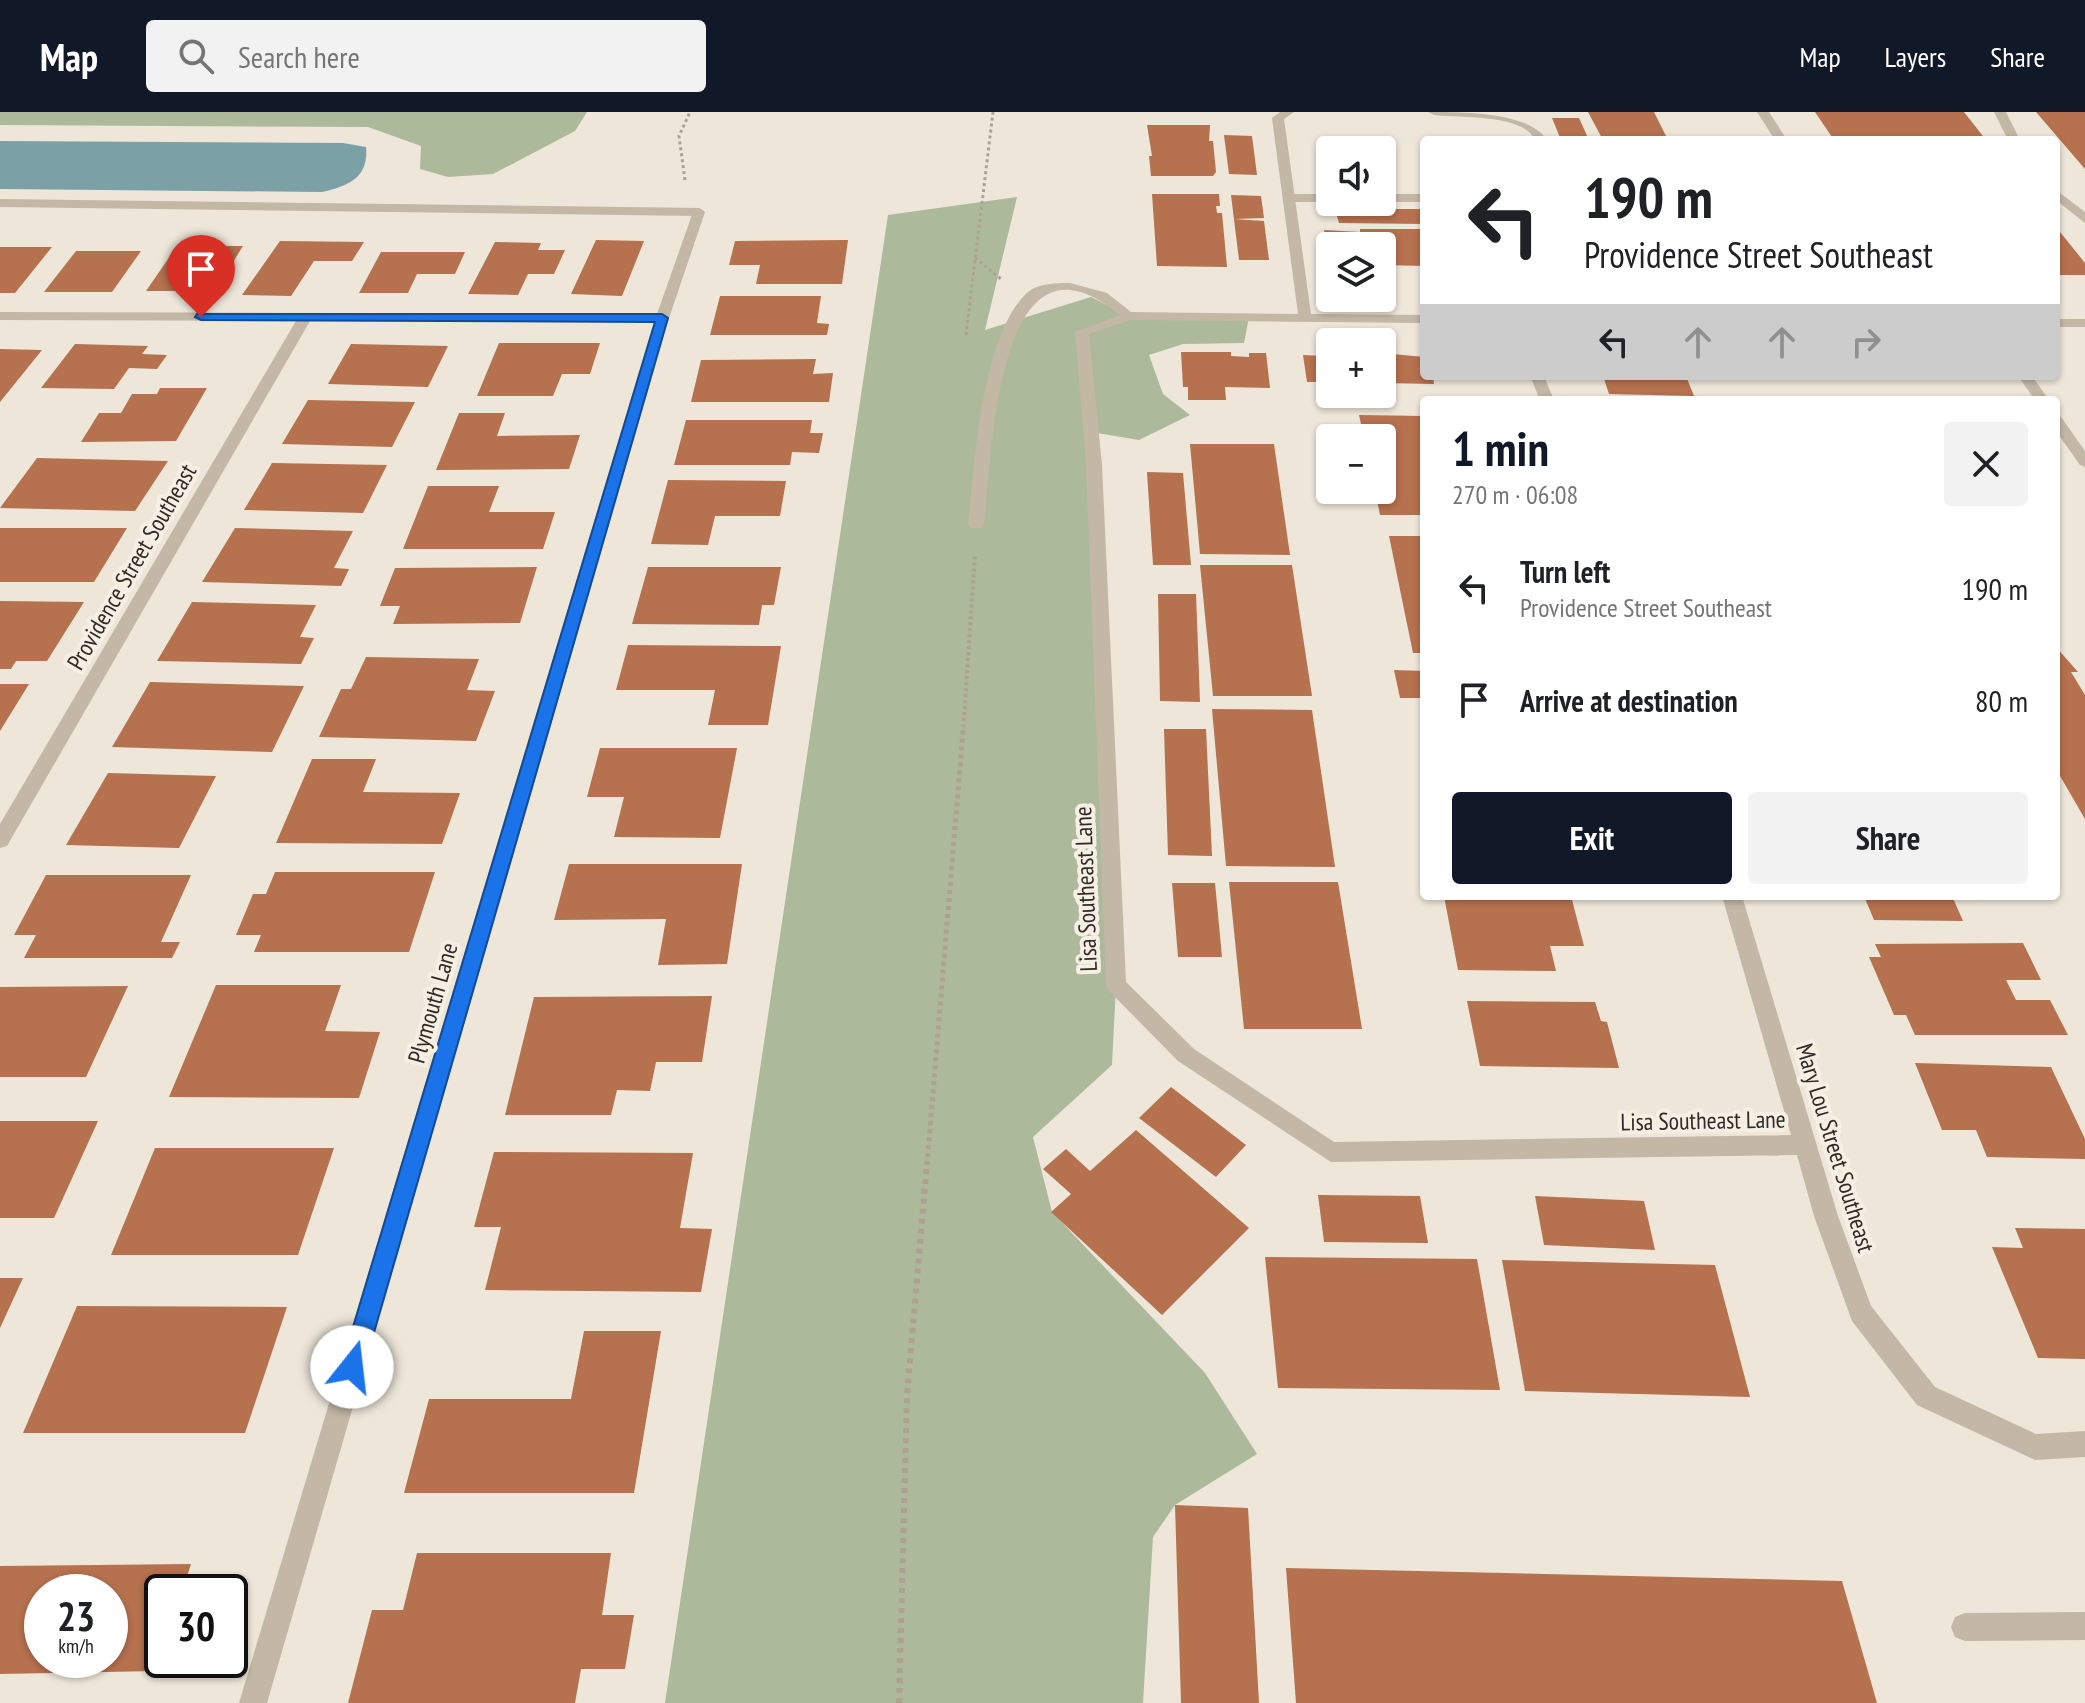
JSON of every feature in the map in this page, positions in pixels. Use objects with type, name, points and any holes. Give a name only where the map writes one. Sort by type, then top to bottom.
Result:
[{"type":"street","points":[[1288,112],[1278,118],[1305,318]]},
{"type":"street","points":[[1434,112],[1516,119],[1536,129],[1539,136]]},
{"type":"street","points":[[1763,112],[1778,136]]},
{"type":"street","points":[[2000,112],[2012,136]]},
{"type":"street","points":[[2060,197],[2085,219]]},
{"type":"street","points":[[1289,198],[1316,198]]},
{"type":"street","points":[[1396,198],[1420,198]]},
{"type":"street","points":[[0,203],[699,212],[662,318],[0,316]]},
{"type":"street","points":[[976,524],[990,415],[1006,332],[1035,292],[1063,286],[1105,295],[1129,316],[1420,319]]},
{"type":"street","name":"Lisa Southeast Lane","points":[[1129,316],[1082,332],[1081,353],[1094,465],[1116,985],[1186,1055],[1331,1152],[1805,1145]]},
{"type":"street","name":"Providence Street Southeast","points":[[0,841],[305,317]]},
{"type":"street","name":"Plymouth Lane","points":[[253,1703],[662,318]]},
{"type":"street","points":[[2060,323],[2085,323]]},
{"type":"street","points":[[2060,426],[2085,462]]},
{"type":"street","name":"Mary Lou Street Southeast","points":[[1733,900],[1805,1145],[1861,1313],[1926,1396],[2035,1447],[2085,1444]]},
{"type":"street","points":[[1965,1627],[2085,1626]]},
{"type":"path","points":[[690,112],[679,136],[685,180],[699,212]]},
{"type":"path","points":[[965,350],[993,112]]},
{"type":"path","points":[[899,1703],[907,1395],[968,675],[976,524]]},
{"type":"green space","points":[[0,112],[587,112],[575,131],[493,174],[448,177],[420,169],[421,146],[368,127],[0,125]]},
{"type":"green space","points":[[1017,197],[985,330],[1091,297],[1129,316],[1249,317],[1244,343],[1183,344],[1149,355],[1163,394],[1190,415],[1139,440],[1091,432],[1116,985],[1112,1065],[1033,1137],[1052,1212],[1205,1373],[1257,1454],[1175,1505],[1153,1537],[1143,1703],[665,1703],[888,215]]},
{"type":"water","points":[[0,141],[343,143],[366,147],[366,157],[361,173],[349,183],[322,192],[0,189]]},
{"type":"building","points":[[1588,112],[1654,112],[1666,136],[1601,136]]},
{"type":"building","points":[[1815,112],[1964,112],[1983,136],[1831,136]]},
{"type":"building","points":[[2036,112],[2085,112],[2085,169],[2060,136]]},
{"type":"building","points":[[1552,118],[1579,118],[1587,136],[1559,136]]},
{"type":"building","points":[[1147,125],[1210,125],[1209,141],[1213,141],[1216,172],[1213,176],[1151,176],[1149,156],[1152,156]]},
{"type":"building","points":[[1224,135],[1252,136],[1257,175],[1229,174]]},
{"type":"building","points":[[1152,194],[1219,194],[1220,206],[1216,206],[1217,213],[1222,213],[1227,267],[1157,266]]},
{"type":"building","points":[[1231,195],[1261,196],[1264,218],[1234,219],[1264,221],[1269,260],[1239,260]]},
{"type":"building","points":[[1396,209],[1420,209],[1420,224],[1339,223],[1337,216],[1396,216]]},
{"type":"building","points":[[1360,229],[1420,229],[1420,266],[1396,265],[1396,232],[1360,232]]},
{"type":"building","points":[[2060,232],[2085,263],[2085,275],[2060,275]]},
{"type":"building","points":[[596,240],[644,241],[622,296],[571,294]]},
{"type":"building","points":[[848,240],[842,284],[756,284],[760,265],[729,265],[735,241]]},
{"type":"building","points":[[280,241],[364,242],[352,261],[314,261],[291,296],[242,295]]},
{"type":"building","points":[[495,242],[541,243],[538,250],[565,250],[554,274],[528,274],[518,295],[468,294]]},
{"type":"building","points":[[177,246],[243,246],[215,291],[146,291]]},
{"type":"building","points":[[0,247],[52,247],[15,293],[0,293]]},
{"type":"building","points":[[76,251],[141,251],[112,292],[44,292]]},
{"type":"building","points":[[381,252],[465,252],[455,274],[417,274],[408,293],[359,293]]},
{"type":"building","points":[[720,296],[821,296],[817,323],[829,324],[827,335],[710,335]]},
{"type":"building","points":[[499,343],[600,343],[590,374],[562,374],[553,396],[477,396]]},
{"type":"building","points":[[75,344],[148,346],[142,354],[167,355],[157,369],[129,368],[114,389],[41,388]]},
{"type":"building","points":[[351,344],[448,346],[428,387],[328,384]]},
{"type":"building","points":[[0,349],[42,350],[0,402]]},
{"type":"building","points":[[1181,352],[1231,352],[1231,356],[1249,357],[1249,353],[1266,353],[1270,388],[1225,387],[1226,400],[1188,400],[1188,387],[1183,387]]},
{"type":"building","points":[[1396,354],[1420,357],[1420,380],[1434,380],[1434,384],[1396,383]]},
{"type":"building","points":[[1303,355],[1316,356],[1316,382],[1307,382]]},
{"type":"building","points":[[816,359],[813,374],[833,373],[829,402],[691,402],[701,360]]},
{"type":"building","points":[[1604,380],[1688,380],[1694,396],[1609,394]]},
{"type":"building","points":[[160,388],[207,388],[176,441],[81,442],[99,413],[121,413],[132,394],[157,394]]},
{"type":"building","points":[[308,400],[415,402],[392,447],[282,444]]},
{"type":"building","points":[[459,413],[505,413],[497,436],[580,435],[569,469],[436,470]]},
{"type":"building","points":[[1359,415],[1420,416],[1420,515],[1380,515],[1378,504],[1396,504],[1396,424],[1361,424]]},
{"type":"building","points":[[686,420],[812,420],[810,433],[823,433],[819,453],[792,452],[790,465],[674,465]]},
{"type":"building","points":[[1190,444],[1274,444],[1290,555],[1200,554]]},
{"type":"building","points":[[37,458],[168,461],[135,511],[0,508]]},
{"type":"building","points":[[272,463],[387,465],[363,513],[244,510]]},
{"type":"building","points":[[1147,472],[1183,473],[1191,565],[1153,565]]},
{"type":"building","points":[[668,480],[786,481],[780,516],[715,516],[708,545],[651,544]]},
{"type":"building","points":[[428,486],[499,486],[489,512],[555,512],[543,549],[403,549]]},
{"type":"building","points":[[0,528],[127,528],[94,582],[0,582]]},
{"type":"building","points":[[235,528],[353,531],[334,568],[349,569],[341,586],[202,582]]},
{"type":"building","points":[[1389,536],[1420,536],[1420,653],[1413,653]]},
{"type":"building","points":[[1200,565],[1292,565],[1312,696],[1213,696]]},
{"type":"building","points":[[537,567],[520,623],[393,624],[400,606],[380,606],[395,568]]},
{"type":"building","points":[[648,567],[781,567],[774,605],[762,605],[759,625],[632,624]]},
{"type":"building","points":[[1158,594],[1196,594],[1200,702],[1160,701]]},
{"type":"building","points":[[0,601],[84,602],[47,661],[16,661],[11,669],[0,669]]},
{"type":"building","points":[[192,602],[316,605],[300,637],[314,638],[301,664],[157,661]]},
{"type":"building","points":[[628,645],[781,646],[768,725],[708,725],[715,690],[616,690]]},
{"type":"building","points":[[2060,652],[2078,672],[2071,672],[2085,695],[2085,819],[2060,776]]},
{"type":"building","points":[[366,657],[479,659],[467,690],[495,691],[476,741],[319,737],[341,689],[351,689]]},
{"type":"building","points":[[1394,670],[1420,671],[1420,698],[1400,698]]},
{"type":"building","points":[[150,682],[304,686],[272,752],[112,747]]},
{"type":"building","points":[[0,684],[29,684],[0,731]]},
{"type":"building","points":[[1212,709],[1312,710],[1335,867],[1226,866]]},
{"type":"building","points":[[1164,729],[1206,729],[1212,856],[1168,855]]},
{"type":"building","points":[[600,748],[737,748],[720,838],[614,837],[624,797],[587,797]]},
{"type":"building","points":[[312,759],[376,759],[363,792],[460,793],[442,844],[276,843]]},
{"type":"building","points":[[108,773],[216,776],[179,848],[66,845]]},
{"type":"building","points":[[569,864],[742,864],[727,964],[658,965],[666,919],[554,920]]},
{"type":"building","points":[[275,872],[435,872],[409,952],[254,952],[261,935],[236,935],[253,894],[266,894]]},
{"type":"building","points":[[46,875],[191,875],[161,942],[180,942],[172,958],[24,958],[36,935],[14,935]]},
{"type":"building","points":[[1229,882],[1338,882],[1362,1029],[1244,1029]]},
{"type":"building","points":[[1172,883],[1215,883],[1222,957],[1178,957]]},
{"type":"building","points":[[1445,900],[1572,900],[1584,946],[1550,946],[1556,971],[1458,970]]},
{"type":"building","points":[[1866,900],[1954,900],[1963,921],[1874,920]]},
{"type":"building","points":[[2023,943],[2041,980],[2006,980],[2016,1000],[2050,1000],[2068,1035],[1915,1035],[1906,1015],[1894,1015],[1869,957],[1881,957],[1875,944]]},
{"type":"building","points":[[216,985],[341,985],[325,1031],[380,1032],[359,1098],[169,1097]]},
{"type":"building","points":[[128,986],[86,1077],[0,1077],[0,987]]},
{"type":"building","points":[[712,996],[702,1062],[656,1062],[650,1091],[617,1090],[611,1115],[505,1115],[534,997]]},
{"type":"building","points":[[1467,1001],[1595,1002],[1601,1021],[1607,1022],[1619,1068],[1480,1066]]},
{"type":"building","points":[[1915,1063],[2051,1067],[2085,1139],[2085,1159],[1987,1157],[1976,1130],[1942,1130]]},
{"type":"building","points":[[1171,1087],[1246,1145],[1216,1177],[1139,1118]]},
{"type":"building","points":[[0,1121],[98,1121],[54,1218],[0,1218]]},
{"type":"building","points":[[1136,1130],[1249,1228],[1162,1315],[1051,1212],[1071,1194],[1043,1169],[1066,1149],[1090,1171]]},
{"type":"building","points":[[155,1148],[334,1148],[298,1255],[111,1255]]},
{"type":"building","points":[[494,1152],[693,1153],[680,1228],[712,1229],[701,1292],[485,1290],[501,1227],[474,1227]]},
{"type":"building","points":[[1318,1195],[1420,1196],[1428,1243],[1324,1242]]},
{"type":"building","points":[[1535,1196],[1644,1201],[1655,1250],[1544,1245]]},
{"type":"building","points":[[2015,1228],[2085,1229],[2085,1359],[2038,1358],[1992,1247],[2023,1248]]},
{"type":"building","points":[[1265,1257],[1477,1259],[1500,1390],[1278,1388]]},
{"type":"building","points":[[1502,1260],[1715,1265],[1750,1397],[1525,1391]]},
{"type":"building","points":[[0,1278],[23,1278],[0,1328]]},
{"type":"building","points":[[77,1306],[287,1307],[245,1433],[23,1433]]},
{"type":"building","points":[[584,1331],[661,1331],[634,1493],[404,1493],[429,1399],[571,1399]]},
{"type":"building","points":[[1175,1505],[1248,1508],[1259,1703],[1181,1703]]},
{"type":"building","points":[[417,1553],[611,1553],[602,1615],[634,1615],[625,1669],[581,1669],[575,1703],[348,1703],[372,1610],[403,1610]]},
{"type":"building","points":[[191,1564],[188,1574],[144,1574],[144,1671],[128,1672],[128,1574],[24,1574],[24,1674],[0,1674],[0,1566]]},
{"type":"building","points":[[1286,1568],[1842,1581],[1877,1703],[1296,1703]]},
{"type":"route","points":[[201,317],[662,318],[352,1367]]}]
